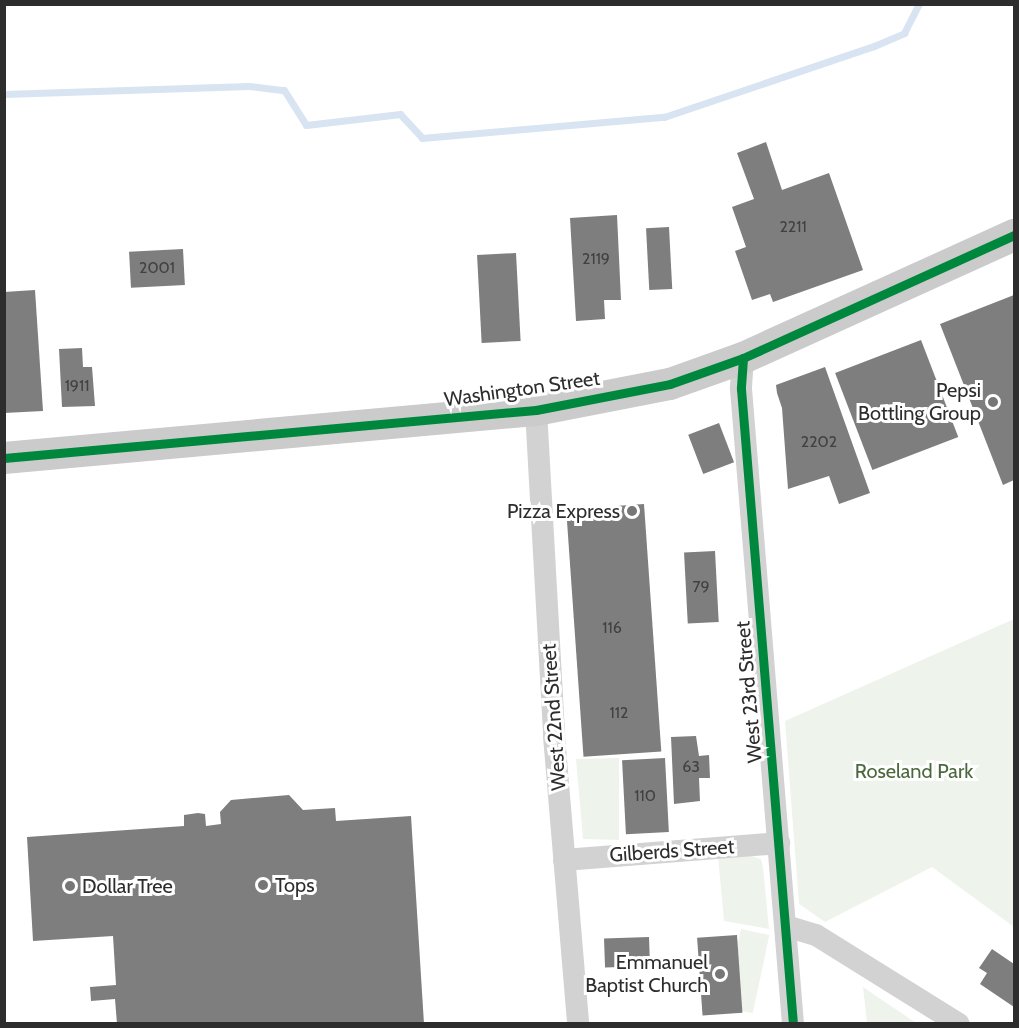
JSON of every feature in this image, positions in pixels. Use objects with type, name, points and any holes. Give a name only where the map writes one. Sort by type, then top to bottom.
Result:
[{"type":"main road","name":"Washington Street","points":[[4,458],[536,410],[670,384],[742,358],[1014,235]]},
{"type":"street","name":"West 23rd Street","points":[[742,358],[741,389],[793,1023]]},
{"type":"street","name":"West 22nd Street","points":[[536,410],[564,860],[578,1023]]},
{"type":"street","name":"Gilberds Street","points":[[564,860],[779,843]]},
{"type":"street","points":[[786,926],[816,935],[959,1023]]},
{"type":"green space","name":"Roseland Park","points":[[1014,619],[1014,927],[932,867],[825,922],[799,904],[785,721]]},
{"type":"green space","points":[[619,758],[619,840],[583,839],[576,759]]},
{"type":"green space","points":[[748,855],[761,859],[769,929],[724,921],[718,857]]},
{"type":"green space","points":[[741,929],[769,935],[753,1013],[724,1007]]},
{"type":"green space","points":[[863,987],[916,1023],[867,1023]]},
{"type":"building","points":[[766,142],[782,190],[829,173],[863,270],[773,302],[770,294],[752,300],[735,251],[746,247],[732,207],[754,199],[737,153]]},
{"type":"building","points":[[617,215],[621,300],[604,300],[605,319],[576,321],[570,218]]},
{"type":"building","points":[[669,227],[672,289],[649,290],[646,228]]},
{"type":"building","points":[[183,249],[185,285],[131,288],[129,252]]},
{"type":"building","points":[[516,253],[521,341],[482,343],[477,255]]},
{"type":"building","points":[[35,290],[43,411],[4,413],[4,292]]},
{"type":"building","name":"Pepsi Bottling Group","points":[[1014,295],[1014,480],[1003,485],[940,324]]},
{"type":"building","points":[[921,340],[958,437],[872,470],[835,373]]},
{"type":"building","points":[[82,348],[83,367],[92,367],[95,406],[62,407],[59,349]]},
{"type":"building","points":[[825,367],[870,493],[839,504],[829,476],[788,489],[782,408],[776,385]]},
{"type":"building","points":[[719,423],[734,462],[703,474],[688,435]]},
{"type":"building","points":[[644,504],[661,751],[583,757],[566,509]]},
{"type":"building","points":[[715,551],[719,622],[688,624],[684,553]]},
{"type":"building","points":[[696,736],[699,756],[709,755],[710,778],[699,778],[700,801],[674,804],[671,737]]},
{"type":"building","points":[[665,758],[669,832],[626,834],[622,760]]},
{"type":"building","name":"Tops","points":[[289,795],[303,810],[335,808],[336,821],[411,816],[424,1024],[117,1024],[115,999],[91,1001],[90,987],[116,985],[113,936],[33,941],[27,837],[184,826],[184,815],[198,813],[205,814],[206,826],[221,824],[220,812],[231,800]]},
{"type":"building","points":[[737,935],[742,1013],[703,1016],[697,938]]},
{"type":"building","points":[[649,937],[650,966],[605,968],[604,939]]},
{"type":"building","points":[[992,949],[1014,964],[1014,1007],[980,984],[987,973],[979,968]]},
{"type":"waterway","points":[[4,94],[249,86],[284,90],[306,125],[400,114],[422,138],[664,117],[874,46],[904,33],[919,4]]},
{"type":"cycle path","points":[[4,458],[536,410],[670,384],[743,358],[1014,235]]},
{"type":"cycle path","points":[[743,358],[741,389],[793,1024]]},
{"type":"place","name":"Pepsi Bottling Group","points":[[993,402]]},
{"type":"place","name":"Pizza Express","points":[[632,511]]},
{"type":"place","name":"Tops","points":[[263,885]]},
{"type":"place","name":"Dollar Tree","points":[[70,886]]},
{"type":"place","name":"Emmanuel Baptist Church","points":[[720,974]]}]
